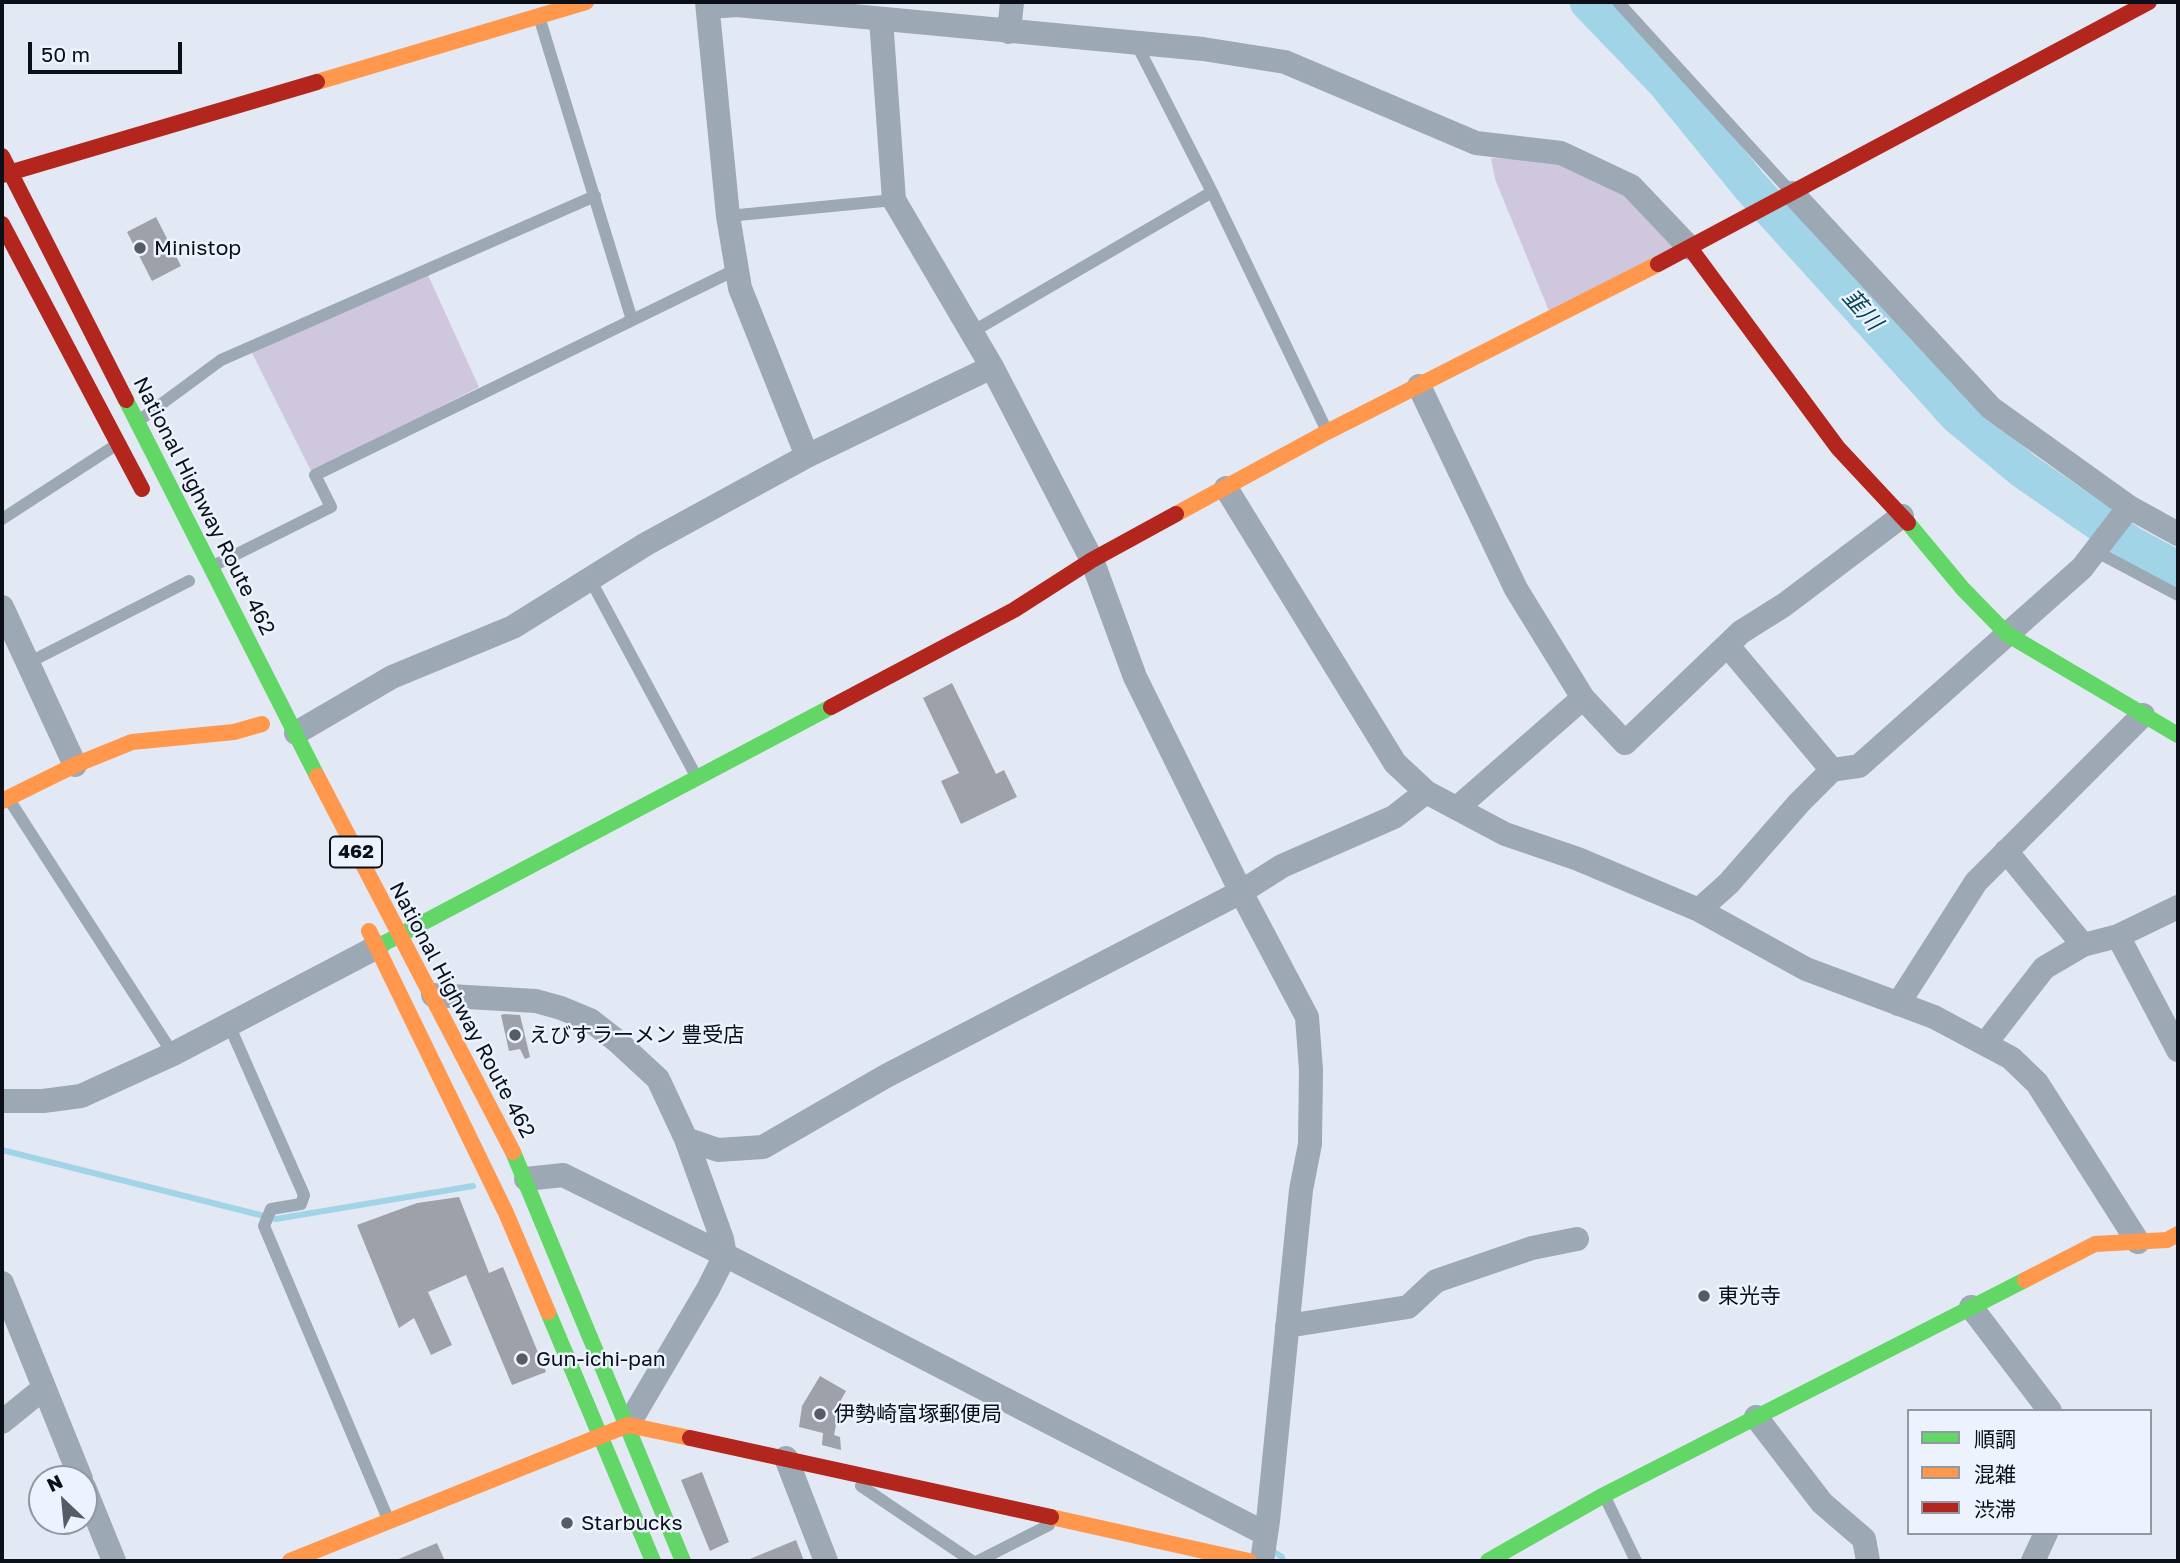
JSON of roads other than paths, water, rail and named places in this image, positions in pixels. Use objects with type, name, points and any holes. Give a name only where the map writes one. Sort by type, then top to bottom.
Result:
[{"type":"main road","points":[[6,175],[586,2]]},
{"type":"main road","points":[[388,942],[1013,610],[1092,560],[1327,432],[1690,248],[2149,2]]},
{"type":"main road","name":"National Highway Route 462","points":[[2,156],[6,175],[138,422],[296,733],[506,1213],[653,1561]]},
{"type":"main road","points":[[2,224],[148,501]]},
{"type":"main road","points":[[1690,248],[1839,448],[1902,516],[1963,589],[2007,634],[2178,735]]},
{"type":"main road","points":[[5,799],[75,765],[132,742],[234,732],[262,724]]},
{"type":"main road","name":"National Highway Route 462","points":[[364,922],[388,942],[433,995],[526,1179],[683,1561]]},
{"type":"main road","points":[[1488,1561],[1604,1495],[2095,1244],[2167,1240],[2178,1234]]},
{"type":"main road","points":[[290,1561],[628,1425],[1061,1519],[1215,1557],[1249,1561]]},
{"type":"street","points":[[1009,32],[1012,2]]},
{"type":"street","points":[[807,456],[740,288],[728,216],[707,4],[1203,49],[1285,62],[1476,143],[1561,153],[1632,186],[1690,248]]},
{"type":"street","points":[[881,19],[894,200],[992,367],[1092,560],[1135,677],[1241,892],[1307,1017],[1311,1070],[1310,1144],[1301,1190],[1262,1561]]},
{"type":"street","points":[[1790,194],[1992,408],[2129,507],[2178,534]]},
{"type":"street","points":[[296,733],[392,677],[513,627],[646,544],[807,456],[992,367]]},
{"type":"street","points":[[1419,386],[1516,589],[1583,698],[1625,743],[1741,632],[1784,605],[1902,516]]},
{"type":"street","points":[[1226,488],[1395,763],[1426,792],[1505,834],[1578,859],[1699,910],[1806,969],[1934,1017],[2011,1058],[2037,1083],[2138,1242]]},
{"type":"street","points":[[1699,910],[1729,883],[1799,803],[1832,770],[1859,766],[2082,568],[2129,507]]},
{"type":"street","points":[[2,607],[75,765]]},
{"type":"street","points":[[1728,646],[1832,770]]},
{"type":"street","points":[[1457,808],[1583,698]]},
{"type":"street","points":[[1899,1004],[1976,882],[2143,715]]},
{"type":"street","points":[[686,1139],[718,1150],[763,1147],[898,1069],[1241,892],[1282,866],[1394,817],[1426,792]]},
{"type":"street","points":[[2007,851],[2083,945]]},
{"type":"street","points":[[1985,1044],[2045,968],[2083,945],[2118,936],[2178,907]]},
{"type":"street","points":[[2118,936],[2178,1050]]},
{"type":"street","points":[[2,1101],[43,1101],[81,1096],[173,1054],[388,942]]},
{"type":"street","points":[[433,995],[536,1001],[590,1020],[658,1079],[686,1139],[722,1239],[722,1261],[628,1425]]},
{"type":"street","points":[[526,1179],[563,1175],[722,1261],[1266,1534]]},
{"type":"street","points":[[1287,1326],[1408,1307],[1436,1281],[1532,1248],[1577,1238]]},
{"type":"street","points":[[2,1283],[75,1465]]},
{"type":"street","points":[[1971,1307],[2048,1409]]},
{"type":"street","points":[[2,1422],[44,1388]]},
{"type":"street","points":[[1756,1417],[1822,1503],[1864,1539],[1868,1561]]},
{"type":"street","points":[[786,1458],[825,1561]]},
{"type":"street","points":[[98,1522],[114,1561]]},
{"type":"street","points":[[2033,1561],[2045,1535]]},
{"type":"lane","points":[[1618,2],[1790,194]]},
{"type":"lane","points":[[539,16],[632,320]]},
{"type":"lane","points":[[1136,43],[1212,192],[1327,432]]},
{"type":"lane","points":[[972,332],[1212,192]]},
{"type":"lane","points":[[138,422],[221,360],[595,196]]},
{"type":"lane","points":[[728,216],[894,200]]},
{"type":"lane","points":[[211,566],[331,507],[315,475],[737,269]]},
{"type":"lane","points":[[2,519],[119,443]]},
{"type":"lane","points":[[2095,551],[2178,595]]},
{"type":"lane","points":[[590,579],[697,778]]},
{"type":"lane","points":[[28,663],[189,581]]},
{"type":"lane","points":[[5,799],[173,1054]]},
{"type":"lane","points":[[229,1025],[304,1195],[301,1204],[271,1209],[264,1226],[389,1521]]},
{"type":"lane","points":[[850,1472],[862,1488],[972,1561]]},
{"type":"lane","points":[[1604,1495],[1636,1561]]},
{"type":"lane","points":[[978,1561],[1061,1519]]},
{"type":"waterway","name":"韮川","points":[[1588,2],[1666,83],[1750,186],[1958,416],[2023,470],[2130,544],[2178,570]]},
{"type":"waterway","points":[[2,1150],[276,1219],[473,1186]]},
{"type":"waterway","points":[[1271,1550],[1282,1557],[1283,1561]]},
{"type":"place","name":"Ministop","points":[[140,248]]},
{"type":"place","name":"えびすラーメン 豊受店","points":[[515,1035]]},
{"type":"place","name":"東光寺","points":[[1704,1296]]},
{"type":"place","name":"Gun-ichi-pan","points":[[522,1359]]},
{"type":"place","name":"伊勢崎富塚郵便局","points":[[820,1414]]},
{"type":"place","name":"Starbucks","points":[[567,1523]]}]
